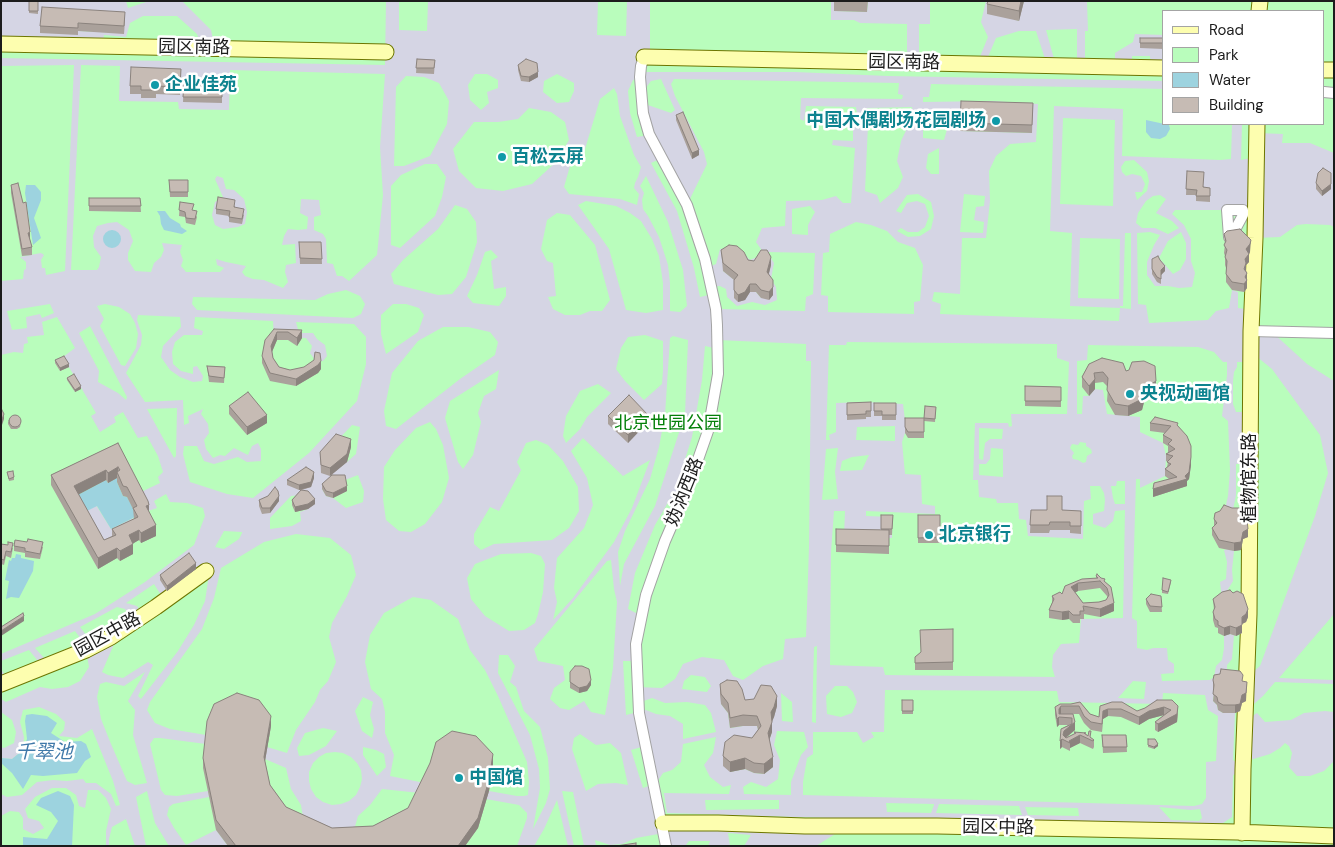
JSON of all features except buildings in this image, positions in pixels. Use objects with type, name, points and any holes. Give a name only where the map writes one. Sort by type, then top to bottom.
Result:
[{"type":"street","name":"园区南路","points":[[1,44],[386,52]]},
{"type":"street","name":"园区南路","points":[[644,57],[1162,68]]},
{"type":"street","name":"妫汭西路","points":[[644,57],[640,78],[643,113],[649,134],[686,205],[705,259],[716,309],[717,325],[718,374],[708,431],[646,595],[636,644],[639,713],[663,823],[666,846]]},
{"type":"street","name":"植物馆东路","points":[[1242,833],[1249,614],[1251,331],[1257,125]]},
{"type":"street","points":[[1251,331],[1334,333]]},
{"type":"street","name":"园区中路","points":[[1,684],[86,650],[156,607],[206,571]]},
{"type":"street","name":"园区中路","points":[[663,823],[947,826],[1334,836]]},
{"type":"green space","name":"北京世园公园","points":[[1,1],[1334,1],[1334,846],[1,846]]},
{"type":"shaded area","points":[[1,1],[29,1],[37,14],[38,1],[126,1],[128,8],[146,2],[182,1],[211,30],[215,48],[202,48],[197,34],[177,16],[143,16],[130,23],[126,37],[104,35],[102,46],[1,45]],"holes":[[[42,15],[123,33],[78,31]]]},
{"type":"shaded area","points":[[386,1],[399,1],[399,30],[427,31],[428,1],[598,1],[597,35],[626,36],[627,1],[650,1],[650,51],[641,72],[795,72],[888,76],[1162,81],[1162,89],[931,84],[929,97],[923,97],[923,102],[992,101],[1038,104],[1036,142],[1010,144],[996,156],[989,171],[990,201],[986,238],[962,238],[960,294],[934,292],[932,301],[941,304],[940,314],[1119,321],[1120,308],[1070,306],[1072,233],[1050,231],[1054,106],[1123,109],[1122,156],[1231,159],[1232,125],[1242,125],[1241,160],[1256,157],[1257,133],[1283,134],[1282,143],[1310,143],[1334,153],[1334,227],[1330,225],[1297,225],[1280,237],[1255,238],[1255,217],[1227,210],[1175,210],[1172,214],[1184,225],[1191,239],[1191,261],[1195,273],[1192,287],[1155,286],[1147,275],[1147,262],[1160,235],[1150,232],[1137,233],[1138,304],[1146,305],[1149,323],[1208,320],[1216,311],[1229,308],[1232,290],[1238,292],[1238,308],[1252,310],[1251,331],[1272,332],[1307,364],[1334,381],[1334,614],[1279,678],[1334,680],[1334,684],[1275,682],[1246,711],[1247,677],[1260,666],[1315,516],[1328,473],[1320,435],[1272,369],[1251,352],[1251,362],[1237,362],[1233,381],[1233,404],[1236,412],[1250,412],[1250,463],[1236,464],[1236,495],[1232,515],[1224,513],[1228,496],[1230,470],[1228,421],[1222,416],[1227,362],[1223,362],[1214,352],[1198,347],[1088,345],[1087,360],[1077,361],[1077,414],[1082,414],[1083,396],[1089,396],[1095,389],[1103,390],[1107,414],[1140,417],[1140,432],[1163,443],[1166,456],[1165,476],[1140,488],[1140,479],[1136,479],[1132,618],[1137,621],[1137,648],[1147,650],[1167,648],[1168,660],[1174,664],[1174,673],[1161,674],[1162,681],[1210,680],[1214,677],[1216,666],[1222,660],[1224,636],[1234,635],[1232,659],[1227,665],[1227,671],[1213,698],[1218,710],[1223,713],[1235,713],[1233,760],[1238,764],[1237,774],[1233,775],[1232,817],[1223,823],[1177,825],[667,813],[664,793],[729,794],[731,785],[723,787],[710,777],[704,765],[713,753],[716,737],[683,744],[681,762],[672,770],[663,773],[657,782],[663,823],[839,826],[835,834],[816,846],[744,846],[751,835],[728,833],[730,846],[708,846],[710,841],[689,841],[685,846],[666,846],[664,833],[636,838],[622,844],[610,845],[595,840],[596,846],[584,846],[573,792],[562,791],[574,846],[568,846],[557,800],[534,846],[517,846],[527,813],[519,805],[486,799],[489,791],[517,796],[528,795],[527,762],[485,670],[470,650],[458,619],[431,600],[413,597],[384,613],[370,635],[365,662],[371,689],[382,699],[385,712],[385,733],[394,755],[390,776],[425,783],[420,793],[382,789],[370,805],[358,816],[352,837],[303,817],[301,805],[291,789],[286,768],[265,759],[267,747],[287,753],[296,730],[315,702],[320,690],[328,681],[336,662],[329,637],[332,623],[356,575],[351,555],[330,538],[296,534],[264,542],[221,568],[214,598],[202,629],[150,702],[147,710],[155,723],[170,729],[206,735],[206,744],[154,738],[150,744],[161,790],[165,795],[177,796],[208,791],[209,797],[173,804],[169,807],[167,815],[186,845],[216,830],[228,846],[169,846],[155,823],[147,791],[136,797],[146,846],[135,846],[126,819],[112,827],[109,846],[106,846],[106,831],[111,809],[106,798],[98,790],[88,790],[85,808],[79,806],[76,795],[66,788],[52,788],[35,797],[25,809],[28,818],[39,821],[44,828],[33,834],[23,829],[23,818],[19,812],[10,811],[1,816],[1,794],[7,797],[22,795],[37,782],[83,779],[86,783],[96,783],[111,794],[116,806],[120,805],[113,781],[92,729],[77,738],[59,736],[64,730],[65,722],[56,714],[39,707],[23,710],[20,722],[24,737],[23,750],[12,759],[1,758],[1,747],[4,748],[14,743],[16,732],[12,720],[1,712],[1,699],[6,702],[40,687],[52,689],[68,687],[80,681],[89,667],[86,650],[1,684],[1,669],[4,674],[38,661],[29,650],[1,661],[1,654],[95,614],[145,582],[194,545],[205,516],[203,508],[187,503],[170,502],[166,494],[154,501],[157,508],[148,511],[139,493],[160,483],[158,477],[163,472],[158,456],[147,436],[138,438],[123,412],[114,417],[116,422],[100,432],[91,416],[96,413],[63,357],[75,348],[57,317],[42,322],[44,335],[27,337],[28,343],[24,344],[23,353],[14,352],[1,355],[1,281],[23,279],[26,262],[20,257],[41,253],[44,255],[41,260],[42,268],[45,268],[46,275],[65,271],[74,65],[1,66],[1,58],[385,65]],"holes":[[[81,65],[120,66],[119,101],[178,102],[179,109],[229,110],[230,70],[385,74],[380,147],[383,195],[377,255],[349,281],[342,276],[337,276],[333,264],[327,263],[326,239],[323,234],[314,230],[314,217],[321,215],[319,200],[301,199],[300,213],[308,217],[307,229],[288,229],[284,236],[282,245],[295,244],[296,263],[286,265],[285,272],[288,282],[283,288],[264,280],[245,276],[242,272],[246,266],[216,259],[217,265],[224,268],[220,272],[186,272],[181,266],[183,260],[180,252],[182,245],[162,243],[164,250],[161,257],[154,263],[151,272],[135,271],[128,260],[128,253],[133,241],[129,230],[117,222],[97,226],[93,236],[94,247],[101,257],[97,270],[71,270]],[[475,74],[487,74],[498,80],[498,88],[487,92],[489,103],[481,110],[470,100],[468,85]],[[557,74],[574,83],[574,91],[569,102],[557,103],[543,92],[544,81]],[[406,76],[424,77],[439,83],[449,101],[447,124],[430,156],[404,166],[394,166],[396,87]],[[640,78],[641,94],[651,81],[661,79],[675,110],[671,113],[642,103],[649,135],[637,137],[630,113],[628,91],[633,80]],[[674,79],[899,83],[898,94],[903,95],[902,99],[801,98],[800,119],[804,121],[806,106],[856,107],[857,114],[850,115],[849,125],[853,126],[853,141],[833,140],[832,145],[855,148],[851,203],[843,203],[836,196],[822,200],[786,201],[785,226],[762,228],[756,242],[761,249],[757,257],[750,260],[741,251],[731,248],[720,249],[716,264],[707,268],[711,287],[720,286],[726,289],[727,297],[737,306],[752,302],[765,305],[777,300],[776,287],[771,279],[774,263],[767,252],[815,253],[813,294],[806,297],[805,311],[717,309],[713,294],[700,297],[694,268],[677,211],[651,163],[662,158],[687,205],[707,164],[704,152],[675,96],[671,84]],[[614,88],[617,94],[620,116],[634,155],[641,167],[634,188],[639,194],[637,205],[620,199],[569,194],[564,187],[570,166],[585,149],[600,99]],[[912,107],[913,116],[901,141],[897,161],[903,177],[898,188],[880,203],[877,195],[865,191],[868,125],[873,125],[874,116],[867,115],[867,108]],[[529,108],[551,112],[565,122],[569,140],[555,163],[532,184],[503,191],[476,188],[459,171],[453,149],[474,122],[498,122],[518,119]],[[961,109],[1032,111],[1032,133],[960,131]],[[923,110],[948,111],[948,126],[944,140],[923,138]],[[1063,118],[1115,120],[1113,206],[1060,204]],[[939,148],[939,174],[931,174],[926,168],[928,154]],[[1134,160],[1147,172],[1149,181],[1147,191],[1137,200],[1135,192],[1142,192],[1145,184],[1141,176],[1132,174],[1126,176],[1122,172],[1121,167],[1125,161]],[[425,164],[437,164],[446,177],[442,197],[435,216],[400,248],[391,245],[391,186],[401,175]],[[646,176],[668,222],[683,270],[687,306],[680,312],[670,311],[668,265],[659,237],[643,209],[642,200],[644,193],[640,186]],[[918,194],[931,202],[934,216],[931,229],[920,236],[908,237],[897,231],[901,228],[908,232],[918,232],[925,227],[929,216],[925,204],[917,201],[907,203],[901,213],[896,211],[907,195]],[[964,194],[985,196],[984,206],[976,207],[974,220],[984,222],[983,233],[960,232]],[[1160,195],[1166,199],[1156,213],[1172,221],[1179,228],[1168,234],[1155,228],[1142,228],[1136,223],[1138,213],[1146,201],[1153,196]],[[586,201],[616,206],[641,221],[652,239],[659,256],[663,283],[663,310],[646,313],[626,310],[609,249],[578,205]],[[455,205],[467,209],[476,222],[477,242],[466,277],[452,294],[438,295],[394,284],[391,274],[403,260],[438,229]],[[810,206],[815,212],[808,225],[808,235],[792,234],[792,209]],[[557,213],[570,215],[595,245],[610,300],[602,311],[590,311],[580,315],[565,315],[553,309],[548,297],[556,296],[553,263],[547,261],[541,249],[547,220]],[[856,222],[887,231],[898,242],[915,248],[923,265],[920,301],[914,302],[914,314],[828,312],[828,296],[821,295],[823,253],[829,252],[830,234]],[[1181,232],[1186,243],[1186,259],[1180,270],[1173,274],[1159,258],[1168,241]],[[1125,233],[1131,233],[1131,309],[1120,308],[1120,306],[1123,306]],[[1080,238],[1120,239],[1119,299],[1078,298]],[[491,250],[498,257],[491,261],[494,289],[506,287],[506,296],[499,306],[473,303],[467,296],[485,252]],[[755,265],[761,298],[756,292],[750,292],[723,271]],[[346,290],[360,296],[365,304],[361,314],[353,318],[197,310],[192,304],[193,297],[315,300],[328,294]],[[50,304],[54,313],[42,318],[40,314],[26,317],[27,328],[12,330],[7,311]],[[105,304],[119,307],[130,314],[135,323],[138,334],[136,348],[125,366],[121,365],[100,326],[104,319],[97,306]],[[393,304],[406,304],[419,308],[424,315],[418,332],[386,354],[381,334],[381,315]],[[138,315],[180,317],[181,327],[163,346],[161,357],[170,370],[180,377],[193,382],[202,381],[203,376],[197,366],[193,367],[193,374],[181,371],[173,364],[172,352],[175,342],[184,335],[202,335],[203,331],[194,328],[195,317],[273,321],[274,336],[306,338],[312,346],[310,353],[315,360],[323,361],[327,356],[325,345],[313,333],[299,333],[296,322],[354,324],[366,337],[366,364],[357,401],[309,453],[253,498],[227,494],[190,482],[183,454],[184,446],[197,446],[204,461],[214,464],[238,457],[247,462],[261,461],[261,449],[258,443],[252,446],[248,455],[234,448],[225,456],[220,455],[213,458],[206,449],[204,440],[209,433],[208,424],[201,414],[203,409],[188,416],[189,423],[184,425],[183,400],[145,402],[126,373],[141,345],[142,335],[137,320]],[[90,326],[127,397],[126,400],[118,393],[98,382],[99,371],[79,333]],[[443,327],[468,327],[490,332],[498,342],[495,355],[460,379],[396,429],[386,426],[384,411],[392,373],[418,341]],[[645,335],[663,341],[662,384],[644,400],[616,369],[621,348],[628,337]],[[673,336],[688,340],[685,414],[655,506],[624,564],[620,586],[618,552],[625,531],[650,479],[659,447],[665,415],[670,338]],[[718,340],[806,344],[806,361],[811,361],[806,637],[785,639],[783,659],[763,666],[743,680],[733,676],[724,660],[702,657],[683,664],[675,679],[662,688],[637,687],[638,703],[652,698],[665,703],[687,702],[705,705],[711,713],[716,732],[683,739],[683,724],[670,716],[646,710],[626,715],[623,661],[637,661],[642,616],[628,609],[635,573],[655,525],[670,499],[680,507],[693,474],[683,466],[692,437],[702,380],[705,346],[718,349]],[[847,342],[1057,344],[1057,358],[1069,362],[1067,414],[1011,414],[1012,426],[1009,427],[1008,423],[975,423],[973,480],[978,480],[979,497],[996,499],[997,503],[1018,503],[1019,519],[1026,520],[1028,536],[1083,539],[1084,501],[1091,499],[1090,486],[1100,486],[1104,493],[1104,511],[1093,514],[1093,524],[1105,528],[1113,521],[1115,511],[1125,510],[1123,618],[1081,619],[1079,643],[1061,644],[1053,655],[1052,667],[1055,677],[885,675],[883,667],[830,665],[831,552],[834,511],[845,511],[844,536],[892,538],[892,535],[881,534],[882,520],[893,520],[893,517],[866,516],[866,511],[935,514],[935,506],[922,504],[921,475],[905,474],[902,442],[905,433],[903,404],[836,403],[836,432],[829,435],[830,440],[826,440],[829,345],[846,345]],[[499,370],[496,389],[484,396],[478,413],[481,422],[473,455],[463,469],[458,462],[445,418],[450,401]],[[598,384],[611,393],[587,417],[580,429],[566,443],[563,436],[566,416],[580,391]],[[177,408],[176,456],[174,458],[147,409]],[[430,422],[436,429],[443,445],[449,478],[442,502],[425,524],[411,532],[399,531],[386,520],[383,499],[384,467],[395,450],[416,428]],[[352,425],[360,427],[356,454],[347,462],[336,442]],[[895,426],[895,441],[856,440],[857,427]],[[979,428],[1003,429],[1002,439],[990,439],[985,443],[983,460],[979,459]],[[583,438],[623,476],[650,460],[632,508],[614,542],[573,598],[553,620],[557,602],[554,588],[557,558],[584,528],[593,505],[587,478],[571,451]],[[536,440],[548,445],[563,461],[578,487],[579,511],[569,528],[552,540],[494,544],[481,550],[474,544],[474,534],[490,507],[499,511],[521,470],[517,462],[526,443]],[[1086,443],[1086,446],[1091,449],[1092,453],[1087,456],[1086,462],[1083,463],[1073,459],[1074,453],[1070,448],[1072,444]],[[838,448],[835,472],[838,499],[822,500],[826,449]],[[991,448],[1003,449],[1003,477],[979,475],[979,464],[986,464],[990,459]],[[869,455],[862,470],[840,471],[842,461],[852,457]],[[358,475],[364,491],[363,502],[346,508],[333,498],[326,496],[322,489]],[[1117,481],[1125,481],[1125,504],[1115,504],[1111,486],[1116,486]],[[301,495],[308,509],[300,512],[301,521],[292,526],[270,529],[270,518],[291,496]],[[224,531],[242,533],[239,539],[224,549],[215,547]],[[531,553],[541,556],[545,564],[543,592],[535,623],[524,630],[509,631],[485,616],[471,599],[467,578],[475,564],[501,554]],[[611,560],[617,602],[613,668],[605,715],[591,712],[584,701],[569,710],[560,708],[550,699],[554,688],[565,680],[563,666],[538,661],[534,649],[607,561]],[[209,575],[205,601],[194,625],[178,651],[141,699],[138,696],[153,665],[148,662],[123,678],[102,672],[120,630]],[[154,584],[161,595],[139,609],[137,606],[126,603]],[[117,607],[125,609],[129,616],[89,639],[80,627]],[[75,631],[84,643],[44,658],[35,648]],[[817,646],[816,723],[812,722],[814,647]],[[499,655],[508,655],[515,666],[510,682],[516,687],[524,711],[540,727],[548,758],[550,789],[546,803],[533,829],[540,788],[539,769],[530,735],[498,673]],[[145,672],[128,701],[135,710],[133,735],[147,783],[135,785],[127,781],[101,719],[97,697],[100,684],[106,682],[124,686]],[[691,675],[705,677],[711,686],[707,692],[682,689],[684,681]],[[1133,681],[1146,682],[1144,699],[1118,698]],[[835,686],[847,686],[853,692],[857,702],[852,713],[841,717],[827,714],[826,696]],[[885,690],[1057,691],[1059,702],[1162,704],[1163,693],[1205,695],[1208,710],[1218,716],[1216,761],[1206,762],[1206,798],[1202,804],[1194,806],[803,795],[807,758],[813,754],[813,732],[857,732],[863,743],[874,737],[871,732],[884,732]],[[781,693],[792,702],[793,722],[782,721]],[[363,697],[373,702],[370,715],[374,729],[372,738],[362,731],[355,711]],[[721,704],[754,709],[772,732],[768,744],[773,767],[764,774],[754,773],[745,769],[730,772],[761,737],[757,726],[730,728],[728,713]],[[323,728],[337,731],[326,746],[309,755],[299,756],[297,748],[305,733]],[[777,731],[804,732],[808,747],[801,755],[791,782],[791,795],[744,794],[743,787],[751,782],[766,787],[778,779],[780,760],[774,745]],[[580,734],[596,745],[610,743],[621,753],[628,785],[616,783],[598,784],[586,791],[572,749],[574,738]],[[645,746],[654,784],[643,788],[631,750]],[[363,747],[384,754],[386,767],[377,776],[363,755]],[[326,753],[343,753],[357,763],[361,770],[362,779],[356,795],[349,801],[332,805],[316,797],[311,789],[309,772],[313,763]],[[705,800],[779,800],[779,809],[706,810]],[[886,803],[934,804],[931,813],[887,812]],[[939,804],[1019,806],[1022,815],[936,813]],[[1025,807],[1078,808],[1079,816],[1028,815]],[[1159,807],[1200,809],[1202,818],[1199,821],[1171,820]]]},
{"type":"shaded area","points":[[831,1],[834,1],[835,11],[867,12],[868,1],[930,1],[930,24],[919,24],[919,63],[907,63],[907,24],[831,20]]},
{"type":"shaded area","points":[[986,1],[990,1],[1018,21],[1024,1],[1087,2],[1088,31],[1085,31],[1085,66],[1077,66],[1077,29],[1046,30],[1056,66],[1047,65],[1036,31],[1019,31],[996,38],[985,64],[977,64],[988,37],[981,22]]},
{"type":"shaded area","points":[[1135,34],[1162,35],[1162,68],[1151,67],[1150,56],[1132,56],[1132,67],[1115,67],[1115,53],[1133,42]]},
{"type":"shaded area","points":[[217,176],[223,178],[226,189],[234,190],[244,199],[247,212],[245,224],[223,229],[215,225],[212,215],[215,202],[223,197],[215,179]]},
{"type":"shaded area","points":[[96,505],[111,529],[133,518],[138,527],[104,551],[83,513]]},
{"type":"shaded area","points":[[1224,550],[1234,551],[1233,581],[1222,599],[1220,582],[1226,579],[1227,562]]},
{"type":"shaded area","points":[[1334,712],[1334,728],[1332,729],[1334,734],[1334,761],[1324,771],[1310,776],[1297,776],[1289,767],[1292,753],[1289,746],[1285,743],[1270,754],[1250,760],[1251,717],[1257,713],[1265,722],[1291,720],[1304,713]]},
{"type":"water","points":[[1146,120],[1169,125],[1170,129],[1166,136],[1160,139],[1151,138],[1146,132]]},
{"type":"water","points":[[26,185],[35,185],[41,192],[41,200],[34,218],[41,238],[33,245],[25,193]]},
{"type":"water","points":[[157,211],[165,211],[170,218],[187,231],[182,234],[164,230]]},
{"type":"water","points":[[112,230],[118,233],[121,239],[118,245],[112,248],[106,245],[103,239],[106,233]]},
{"type":"water","points":[[118,477],[120,480],[117,482],[123,496],[127,497],[137,516],[111,529],[97,506],[83,513],[74,497],[106,480],[108,483]]},
{"type":"water","points":[[16,554],[21,555],[21,558],[34,561],[33,571],[19,598],[11,597],[6,599],[9,581],[5,580],[9,560],[11,561],[12,558],[15,558]]},
{"type":"water","name":"千翠池","points":[[26,715],[47,716],[57,723],[51,733],[65,742],[81,741],[86,744],[91,757],[85,761],[77,773],[43,776],[31,775],[23,789],[12,773],[1,763],[1,758],[12,759],[23,750],[27,739]]},
{"type":"water","points":[[58,791],[70,796],[74,805],[72,846],[23,846],[23,837],[47,839],[58,821],[51,812],[36,805],[41,798]]},
{"type":"place","name":"企业佳苑","points":[[155,85]]},
{"type":"place","name":"中国木偶剧场花园剧场","points":[[996,121]]},
{"type":"place","name":"百松云屏","points":[[502,157]]},
{"type":"place","name":"央视动画馆","points":[[1130,394]]},
{"type":"place","name":"北京银行","points":[[929,535]]},
{"type":"place","name":"中国馆","points":[[459,778]]}]
